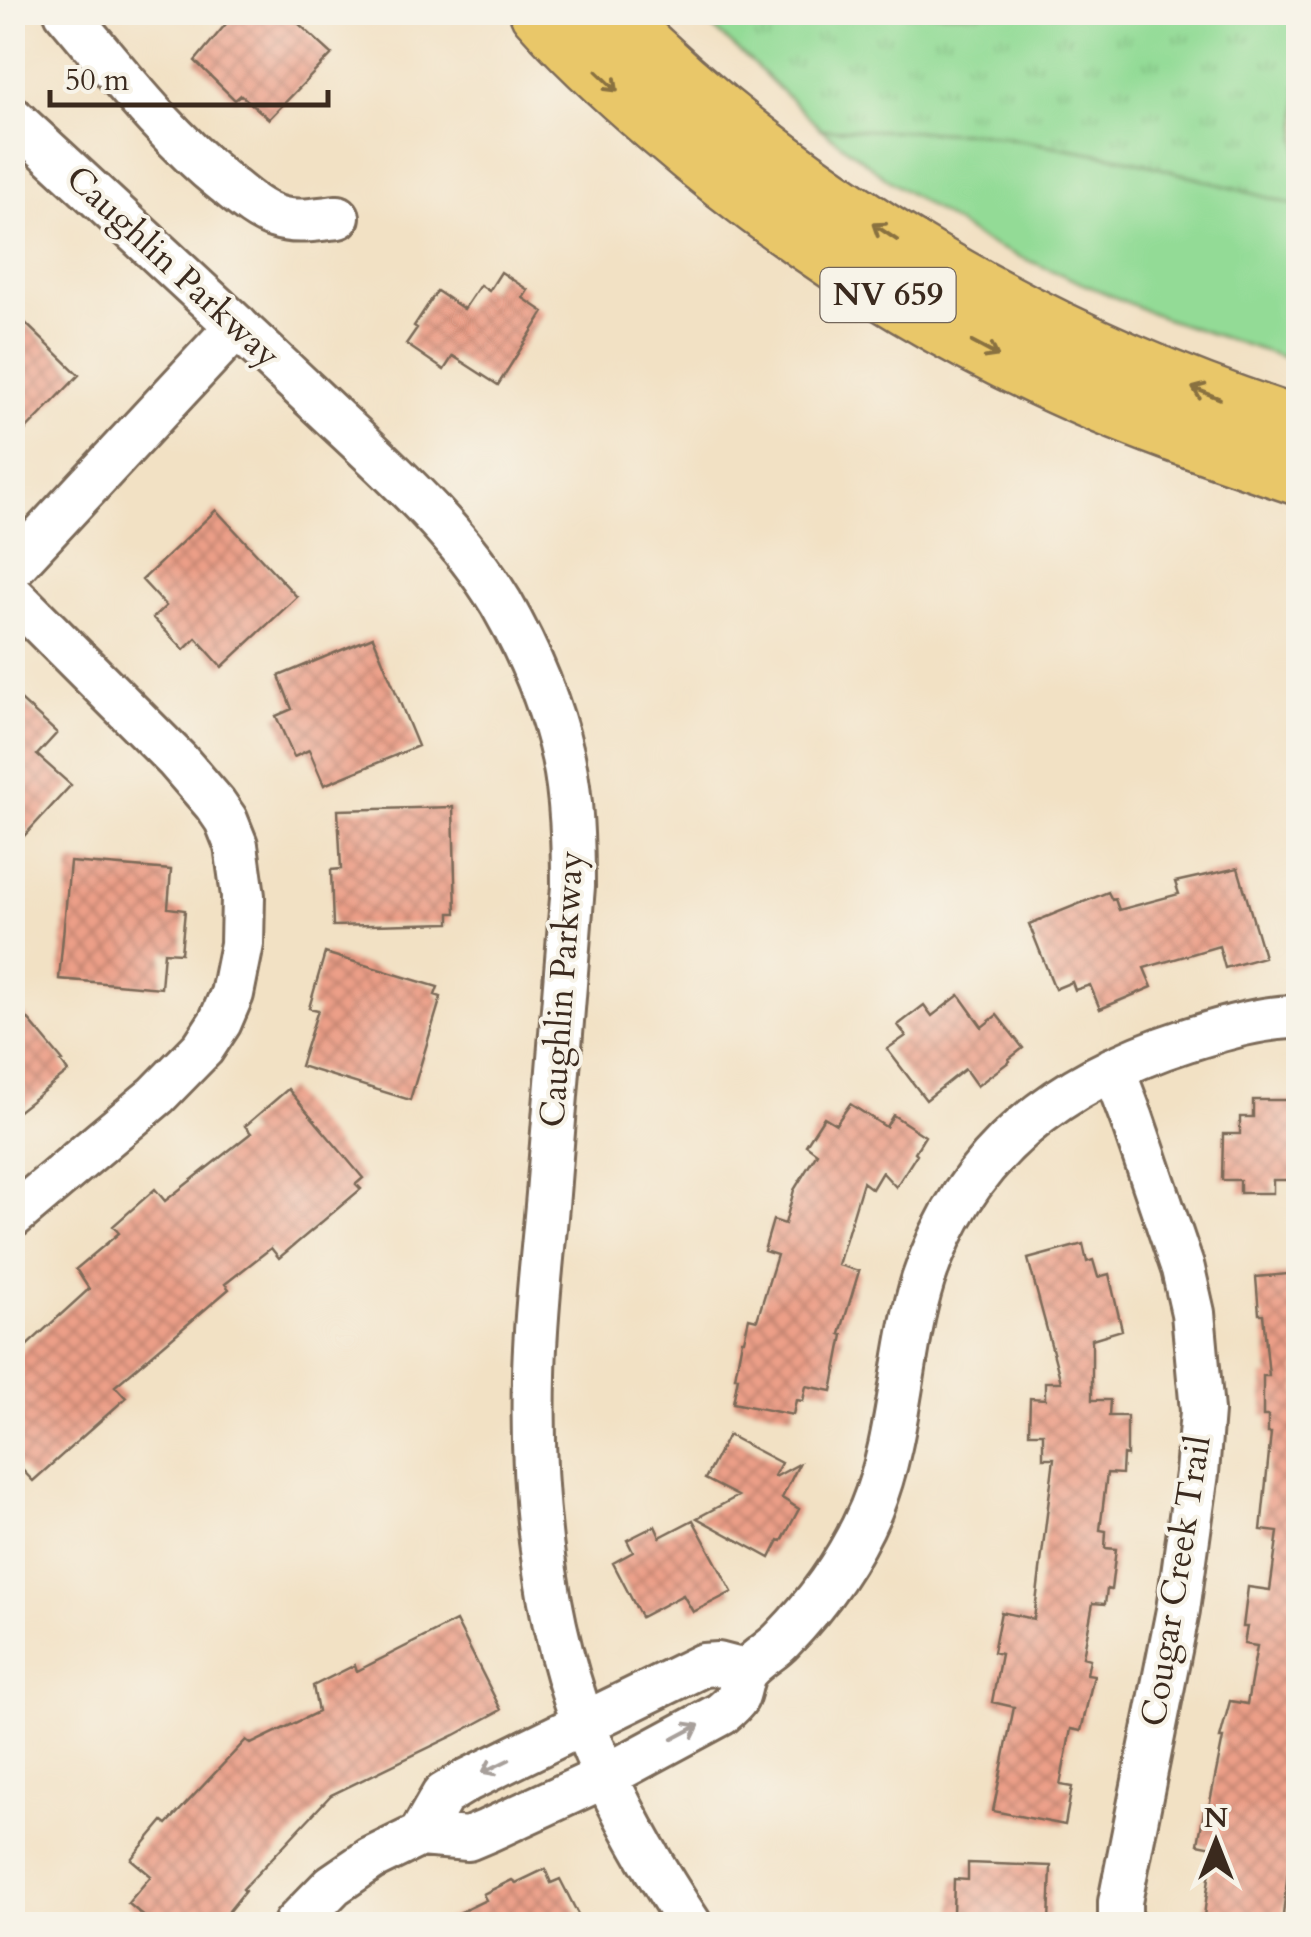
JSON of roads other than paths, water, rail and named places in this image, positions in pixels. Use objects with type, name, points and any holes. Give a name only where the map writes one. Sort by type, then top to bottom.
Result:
[{"type":"main road","name":"NV 659","points":[[538,12],[621,95],[715,176],[807,244],[924,317],[1042,380],[1163,431],[1298,477]]},
{"type":"main road","name":"NV 659","points":[[611,12],[651,52],[771,153],[891,236],[994,298],[1121,359],[1232,404],[1298,425]]},
{"type":"street","points":[[66,12],[175,140],[237,193],[279,218],[338,217]]},
{"type":"street","name":"Caughlin Parkway","points":[[12,118],[237,326],[434,516],[470,557],[501,603],[545,698],[563,758],[572,833],[573,886],[537,1320],[533,1429],[541,1554],[563,1655],[584,1724],[606,1776],[659,1877],[690,1924]]},
{"type":"street","points":[[12,568],[237,326]]},
{"type":"street","points":[[12,596],[215,804],[236,845],[243,922],[232,994],[203,1048],[157,1095],[12,1217]]},
{"type":"street","points":[[295,1924],[333,1884],[370,1859],[420,1835],[468,1840],[606,1776],[721,1714],[736,1701],[746,1671],[801,1620],[854,1546],[886,1464],[911,1321],[924,1277],[962,1196],[990,1159],[1020,1128],[1054,1102],[1113,1069],[1220,1029],[1298,1017]]},
{"type":"street","name":"Cougar Creek Trail","points":[[1113,1069],[1183,1269],[1194,1313],[1202,1411],[1178,1610],[1120,1902],[1120,1924]]},
{"type":"street","points":[[420,1835],[443,1795],[466,1781],[704,1665],[746,1671]]}]
